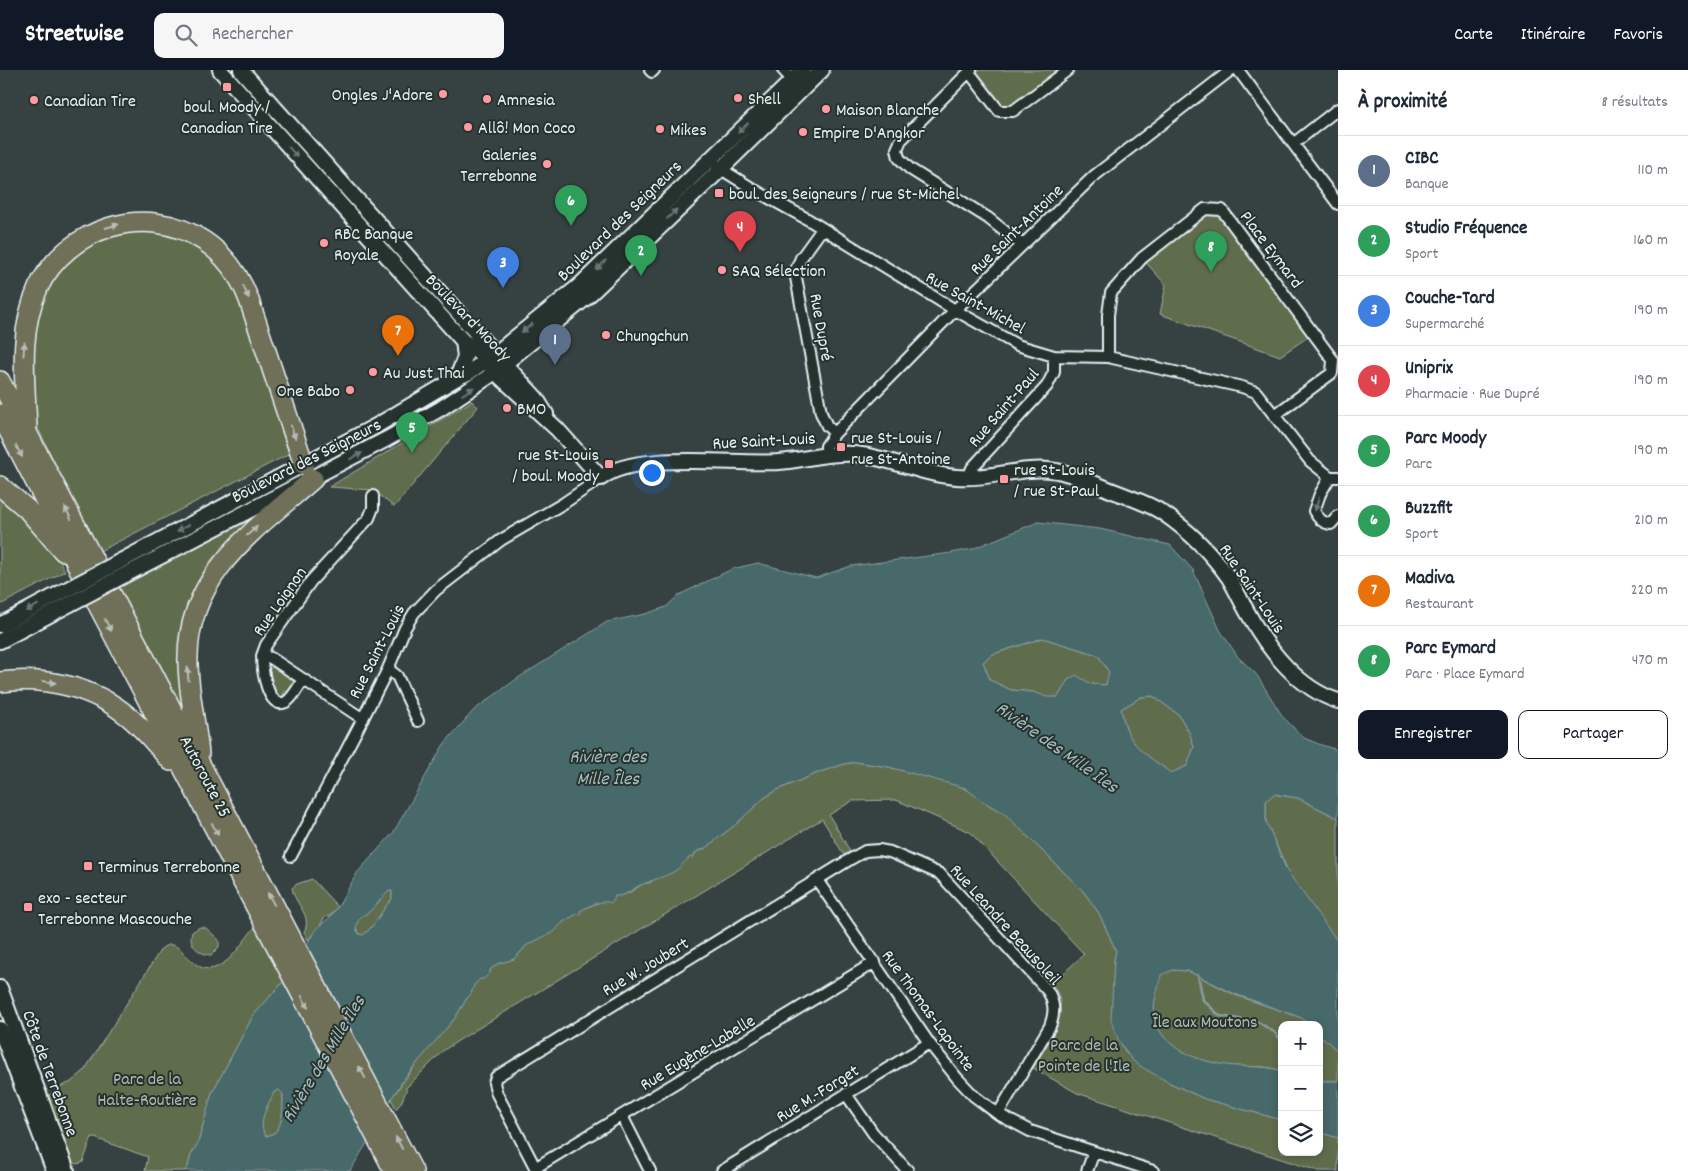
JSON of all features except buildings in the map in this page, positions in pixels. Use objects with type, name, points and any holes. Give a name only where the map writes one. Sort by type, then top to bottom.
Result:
[{"type":"highway","points":[[28,436],[23,371],[30,309],[42,280],[60,256],[74,244],[87,236],[117,225],[148,222],[174,227],[198,237],[217,251],[234,270],[249,300],[309,472],[229,555],[208,585],[196,610],[188,645],[188,666],[201,765]]},
{"type":"highway","name":"Autoroute 25","points":[[0,382],[413,1171]]},
{"type":"highway","name":"Autoroute 25","points":[[0,414],[394,1171]]},
{"type":"highway","points":[[0,486],[30,512],[78,567]]},
{"type":"highway","points":[[0,682],[34,680],[56,683],[76,688],[106,701],[127,715],[140,727],[192,786]]},
{"type":"main road","name":"Boulevard Moody","points":[[220,70],[463,341],[490,357]]},
{"type":"main road","name":"Boulevard Moody","points":[[241,70],[490,357],[500,368],[536,398],[557,429],[600,478]]},
{"type":"main road","name":"Boulevard des Seigneurs","points":[[0,625],[67,597],[277,495],[395,416],[468,373],[579,286],[803,70]]},
{"type":"main road","name":"Boulevard des Seigneurs","points":[[309,472],[424,418],[500,368],[587,297],[721,169],[792,80],[822,70]]},
{"type":"main road","points":[[457,378],[464,360],[463,341]]},
{"type":"main road","name":"Rue Saint-Louis","points":[[600,478],[618,468],[645,463],[680,461],[766,462],[844,454],[860,455],[958,478],[1030,470],[1055,471],[1084,479],[1161,512],[1196,540],[1222,569],[1256,628],[1278,657],[1292,672],[1314,690],[1338,702]]},
{"type":"main road","name":"Boulevard des Seigneurs","points":[[0,641],[67,597]]},
{"type":"main road","name":"Côte de Terrebonne","points":[[0,988],[67,1171]]},
{"type":"main road","name":"Côte de Terrebonne","points":[[0,1029],[54,1171]]},
{"type":"street","points":[[1022,245],[988,218],[910,169],[898,158],[896,149],[901,140],[970,71],[999,111],[1014,112],[1068,70]]},
{"type":"street","name":"Rue Saint-Antoine","points":[[826,456],[826,446],[835,433],[955,310],[1094,176],[1231,70]]},
{"type":"street","points":[[1238,70],[1338,204]]},
{"type":"street","points":[[1293,144],[1338,109]]},
{"type":"street","name":"Rue Saint-Michel","points":[[710,160],[721,169],[955,310],[1017,345],[1054,356],[1108,357],[1242,387],[1256,392],[1310,461],[1334,477]]},
{"type":"street","name":"Place Eymard","points":[[1108,357],[1108,315],[1111,293],[1142,258],[1205,209],[1222,210],[1333,360],[1332,373],[1275,415]]},
{"type":"street","name":"Rue Dupré","points":[[822,229],[801,258],[796,272],[821,413],[827,426],[835,433]]},
{"type":"street","name":"Rue Saint-Paul","points":[[970,477],[972,468],[1047,386],[1054,372],[1054,356]]},
{"type":"street","points":[[1334,477],[1320,494],[1314,511],[1321,521],[1326,524],[1331,524],[1338,516]]},
{"type":"street","name":"Rue Saint-Louis","points":[[290,856],[363,719],[410,620],[432,593],[501,540],[564,503],[600,478]]},
{"type":"street","name":"Rue Loignon","points":[[363,719],[271,658],[262,656],[266,645],[311,581],[369,518],[374,508],[373,496]]},
{"type":"street","points":[[262,656],[269,694],[274,701],[281,703],[288,700],[303,680]]},
{"type":"street","points":[[388,669],[399,679],[418,721]]},
{"type":"street","name":"Rue Leandre Beausoleil","points":[[817,880],[858,855],[872,850],[890,852],[935,871],[945,878],[1047,990],[1053,1002],[1052,1019],[998,1114]]},
{"type":"street","name":"Rue Thomas-Lapointe","points":[[817,880],[929,1043],[966,1088],[983,1103],[998,1114],[1030,1131],[1152,1171]]},
{"type":"street","name":"Rue W. Joubert","points":[[536,1169],[498,1097],[494,1083],[499,1075],[817,880]]},
{"type":"street","name":"Rue Eugène-Labelle","points":[[536,1169],[875,962]]},
{"type":"street","name":"Rue M.-Forget","points":[[722,1171],[929,1043]]},
{"type":"street","points":[[846,1094],[873,1133],[908,1171]]},
{"type":"street","points":[[622,1116],[650,1171]]},
{"type":"street","points":[[1087,1171],[1094,1152]]},
{"type":"green space","points":[[971,70],[1068,70],[1013,111],[999,111]]},
{"type":"green space","points":[[1205,209],[1222,210],[1314,333],[1280,356],[1160,314],[1166,285],[1142,258]]},
{"type":"green space","points":[[165,230],[209,250],[237,289],[289,454],[98,552],[38,428],[31,395],[33,321],[56,271],[91,241],[113,233]]},
{"type":"green space","points":[[472,401],[478,407],[394,507],[373,490],[329,487]]},
{"type":"green space","points":[[0,494],[51,544],[65,571],[0,605]]},
{"type":"green space","points":[[264,512],[202,578],[190,599],[182,627],[187,723],[118,588]]},
{"type":"green space","points":[[1043,638],[1098,655],[1109,672],[1106,685],[1068,680],[1058,697],[1047,698],[1033,692],[1011,690],[990,680],[983,662],[993,654]]},
{"type":"green space","points":[[271,667],[292,679],[293,684],[287,692],[284,691],[283,693],[286,694],[279,697],[275,693],[269,670]]},
{"type":"green space","points":[[1153,696],[1179,715],[1189,732],[1194,747],[1187,766],[1171,773],[1138,747],[1132,740],[1124,722],[1121,709],[1141,697]]},
{"type":"green space","name":"Parc de la Pointe de l'Ile","points":[[856,762],[889,767],[957,785],[972,792],[984,802],[1005,814],[1083,891],[1099,913],[1116,951],[1113,987],[1114,1029],[1126,1053],[1168,1082],[1205,1099],[1278,1119],[1278,1156],[1323,1156],[1323,1133],[1338,1138],[1338,1171],[1318,1171],[1077,1093],[1033,1068],[1051,1038],[1060,1016],[1058,995],[1052,984],[1084,954],[970,832],[896,800],[852,801],[829,815],[850,851],[844,855],[822,819],[464,1037],[444,1050],[406,1088],[401,1103],[396,1109],[391,1099],[421,1057],[455,1018],[471,994],[474,985],[490,973],[490,970],[497,964],[514,959],[527,945],[554,931],[563,922],[585,908],[615,896],[629,893],[644,883],[650,883],[654,879],[664,876],[696,852],[704,849],[735,825],[764,798],[777,790],[844,764]]},
{"type":"green space","points":[[1273,794],[1298,798],[1338,818],[1338,942],[1292,880],[1266,822],[1266,801]]},
{"type":"green space","points":[[312,879],[338,907],[331,915],[324,918],[308,940],[304,932],[306,926],[305,915],[293,894],[292,888],[297,884]]},
{"type":"green space","points":[[389,891],[392,891],[392,899],[368,931],[363,935],[359,934],[356,924],[359,918],[374,907]]},
{"type":"green space","points":[[200,927],[206,928],[219,940],[219,947],[211,955],[199,951],[191,941],[192,932]]},
{"type":"green space","name":"Parc de la Halte-Routière","points":[[255,927],[284,981],[253,1016],[212,1093],[198,1143],[185,1171],[145,1171],[148,1157],[92,1137],[83,1162],[77,1164],[69,1160],[48,1100],[49,1095],[56,1091],[55,1089],[71,1082],[84,1071],[161,949],[169,945],[175,946],[195,964],[203,968],[213,968],[224,963]]},
{"type":"green space","name":"Île aux Moutons","points":[[1173,970],[1188,971],[1235,995],[1302,1018],[1305,1021],[1278,1021],[1278,1070],[1232,1066],[1195,1057],[1171,1045],[1156,1025],[1154,1007],[1161,974]]},
{"type":"green space","points":[[1323,1038],[1338,1051],[1338,1081],[1323,1081]]},
{"type":"green space","points":[[279,1090],[283,1094],[281,1120],[276,1130],[266,1136],[262,1126],[264,1114],[274,1092]]},
{"type":"water","name":"Rivière des Mille Îles","points":[[1038,522],[1100,529],[1170,545],[1193,570],[1220,630],[1238,657],[1256,674],[1283,717],[1304,738],[1338,750],[1338,818],[1298,798],[1274,794],[1266,801],[1266,822],[1287,871],[1338,942],[1338,1051],[1323,1038],[1323,1021],[1305,1021],[1302,1018],[1235,994],[1188,971],[1173,970],[1161,975],[1154,1004],[1157,1026],[1173,1046],[1184,1053],[1210,1062],[1278,1069],[1278,1119],[1205,1099],[1168,1082],[1131,1059],[1118,1039],[1111,1020],[1116,951],[1099,913],[1083,891],[1005,814],[965,788],[889,767],[856,762],[820,772],[777,790],[764,798],[735,825],[704,849],[696,852],[693,858],[690,857],[675,871],[639,885],[623,895],[615,896],[612,903],[599,902],[587,907],[580,911],[580,914],[563,922],[555,931],[527,945],[514,959],[497,964],[484,979],[480,979],[474,985],[471,994],[455,1018],[406,1076],[350,1171],[185,1171],[198,1143],[212,1093],[253,1016],[284,981],[316,929],[338,907],[357,873],[393,833],[444,744],[474,710],[518,678],[607,622],[645,614],[666,607],[679,595],[732,569],[758,563],[816,578],[851,566],[972,549]],"holes":[[[1043,638],[1098,655],[1109,672],[1106,685],[1091,684],[1076,675],[1068,680],[1058,697],[1047,697],[1033,692],[1011,690],[990,680],[983,662],[993,654]],[[1153,696],[1179,715],[1189,732],[1194,747],[1187,766],[1171,773],[1138,747],[1132,740],[1124,722],[1121,709],[1141,697]],[[389,891],[392,891],[392,899],[368,931],[363,935],[359,934],[356,929],[360,918],[372,909]],[[279,1090],[283,1094],[281,1120],[276,1131],[266,1136],[262,1126],[266,1108],[274,1092]]]},
{"type":"water","points":[[1323,1081],[1338,1081],[1338,1138],[1323,1133]]},
{"type":"waterway","points":[[1198,975],[1203,1000],[1220,1016],[1258,1022],[1278,1036]]},
{"type":"place","name":"boul. Moody / Canadian Tire","points":[[227,87]]},
{"type":"place","name":"Ongles J'Adore","points":[[443,94]]},
{"type":"place","name":"Shell","points":[[738,98]]},
{"type":"place","name":"Amnesia","points":[[487,99]]},
{"type":"place","name":"Canadian Tire","points":[[34,100]]},
{"type":"place","name":"Maison Blanche","points":[[826,109]]},
{"type":"place","name":"Allô! Mon Coco","points":[[468,127]]},
{"type":"place","name":"Mikes","points":[[660,129]]},
{"type":"place","name":"Empire D'Angkor","points":[[803,132]]},
{"type":"place","name":"Galeries Terrebonne","points":[[547,164]]},
{"type":"place","name":"boul. des Seigneurs / rue St-Michel","points":[[719,193]]},
{"type":"place","name":"Buzzfit","points":[[571,226]]},
{"type":"place","name":"RBC Banque Royale","points":[[324,243]]},
{"type":"place","name":"Uniprix","points":[[740,252]]},
{"type":"place","name":"SAQ Sélection","points":[[722,270]]},
{"type":"place","name":"Parc Eymard","points":[[1211,272]]},
{"type":"place","name":"Studio Fréquence","points":[[641,276]]},
{"type":"place","name":"Couche-Tard","points":[[503,288]]},
{"type":"place","name":"Chungchun","points":[[606,335]]},
{"type":"place","name":"Madiva","points":[[398,356]]},
{"type":"place","name":"CIBC","points":[[555,365]]},
{"type":"place","name":"Au Just Thai","points":[[373,372]]},
{"type":"place","name":"One Babo","points":[[350,390]]},
{"type":"place","name":"BMO","points":[[507,408]]},
{"type":"place","name":"rue St-Louis / rue St-Antoine","points":[[841,447]]},
{"type":"place","name":"Parc Moody","points":[[412,453]]},
{"type":"place","name":"rue St-Louis / boul. Moody","points":[[609,464]]},
{"type":"place","name":"rue St-Louis / rue St-Paul","points":[[1004,479]]},
{"type":"place","name":"Terminus Terrebonne","points":[[88,866]]},
{"type":"place","name":"exo - secteur Terrebonne Mascouche","points":[[28,907]]}]
